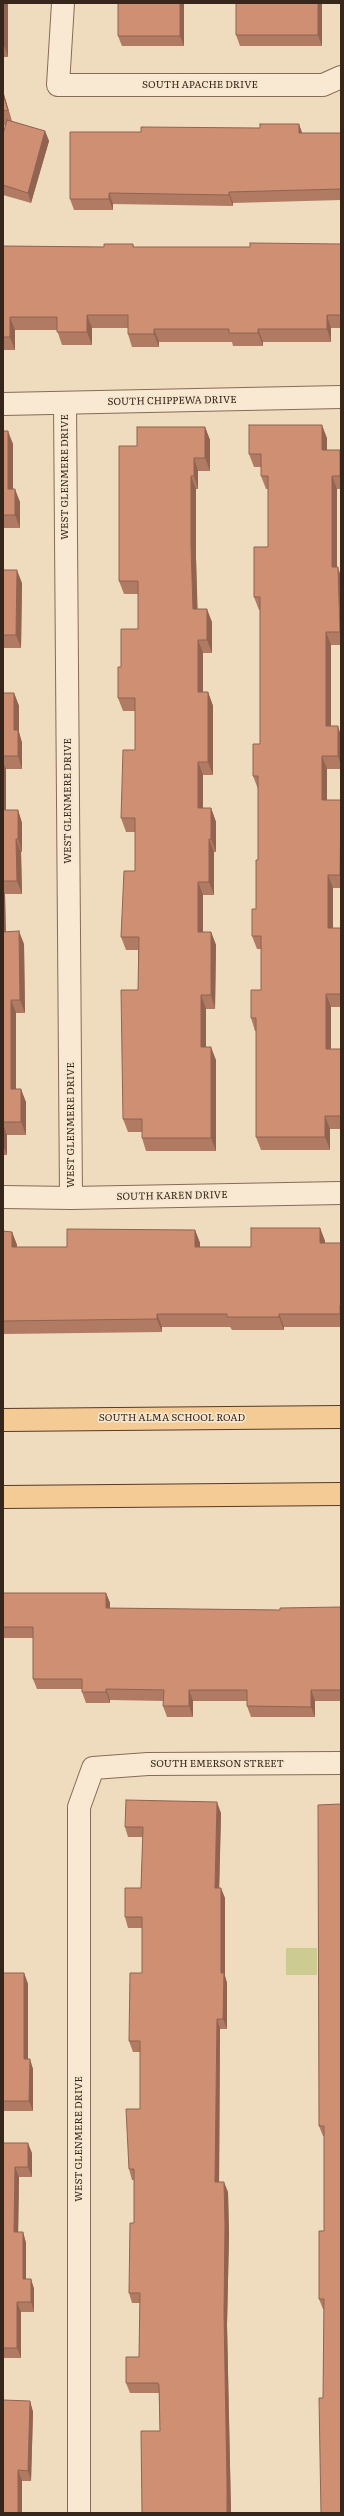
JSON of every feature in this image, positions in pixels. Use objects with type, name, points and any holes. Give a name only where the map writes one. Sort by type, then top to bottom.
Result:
[{"type":"main road","name":"SOUTH ALMA SCHOOL ROAD","points":[[3,1420],[341,1417]]},
{"type":"main road","points":[[3,1496],[341,1494]]},
{"type":"street","name":"SOUTH APACHE DRIVE","points":[[63,3],[58,85],[323,84],[341,78]]},
{"type":"street","name":"SOUTH CHIPPEWA DRIVE","points":[[3,404],[65,404],[341,397]]},
{"type":"street","name":"WEST GLENMERE DRIVE","points":[[65,404],[71,1198]]},
{"type":"street","name":"SOUTH KAREN DRIVE","points":[[3,1197],[71,1198],[341,1193]]},
{"type":"street","name":"SOUTH EMERSON STREET","points":[[92,1768],[148,1764],[341,1763]]},
{"type":"street","name":"WEST GLENMERE DRIVE","points":[[79,2513],[79,1807],[92,1768]]},
{"type":"green space","points":[[286,1948],[317,1948],[317,1975],[286,1975]]},
{"type":"building","points":[[4,3],[4,45],[3,45]]},
{"type":"building","points":[[118,3],[180,3],[180,36],[118,36]]},
{"type":"building","points":[[236,3],[318,3],[318,35],[236,35]]},
{"type":"building","points":[[3,94],[8,110],[3,111]]},
{"type":"building","points":[[7,120],[45,131],[28,193],[3,185],[3,134]]},
{"type":"building","points":[[260,124],[299,124],[299,133],[341,133],[341,189],[229,192],[229,195],[109,193],[109,199],[70,199],[70,132],[141,132],[141,127],[260,128]]},
{"type":"building","points":[[250,243],[341,244],[341,315],[327,315],[327,329],[258,329],[258,333],[229,333],[229,329],[154,329],[154,334],[128,334],[128,315],[87,315],[87,332],[57,332],[57,317],[10,317],[10,337],[3,337],[3,246],[104,247],[104,244],[133,244],[133,247],[250,247]]},
{"type":"building","points":[[249,425],[322,425],[322,450],[340,450],[340,476],[332,476],[332,567],[338,567],[340,632],[326,632],[326,726],[338,726],[338,756],[322,756],[322,800],[341,800],[340,875],[328,875],[328,928],[341,928],[341,994],[326,994],[326,1049],[341,1049],[341,1116],[325,1116],[325,1137],[256,1137],[256,1018],[251,1018],[251,990],[261,990],[261,936],[252,936],[252,909],[256,909],[256,860],[258,860],[258,776],[253,776],[253,744],[260,744],[260,597],[254,597],[254,547],[268,547],[268,476],[261,476],[261,454],[249,454]]},
{"type":"building","points":[[137,427],[205,427],[205,458],[194,458],[194,476],[191,476],[191,545],[193,609],[207,609],[207,640],[198,640],[198,692],[208,692],[208,762],[198,762],[198,808],[211,808],[211,839],[209,839],[209,882],[198,882],[198,932],[211,932],[211,995],[201,995],[201,1047],[211,1047],[211,1138],[142,1138],[142,1119],[123,1119],[121,990],[138,990],[139,937],[121,937],[124,871],[135,871],[135,818],[121,818],[123,750],[135,750],[135,698],[118,698],[118,667],[121,667],[121,629],[138,629],[138,581],[119,581],[119,446],[137,446]]},
{"type":"building","points":[[3,431],[8,431],[8,489],[15,489],[15,515],[3,515]]},
{"type":"building","points":[[3,570],[17,570],[16,635],[3,635]]},
{"type":"building","points":[[3,693],[14,693],[14,730],[18,730],[18,756],[3,756]]},
{"type":"building","points":[[3,810],[18,810],[18,839],[16,839],[17,881],[3,881]]},
{"type":"building","points":[[19,931],[20,1000],[11,1000],[11,1089],[21,1089],[21,1122],[3,1122],[3,932]]},
{"type":"building","points":[[251,1228],[320,1228],[320,1243],[341,1243],[340,1314],[279,1314],[279,1317],[227,1317],[227,1314],[157,1314],[157,1319],[3,1321],[3,1231],[12,1232],[12,1247],[67,1247],[67,1229],[195,1230],[195,1247],[251,1247]]},
{"type":"building","points":[[3,1593],[106,1593],[106,1608],[280,1610],[280,1608],[341,1607],[341,1690],[311,1690],[311,1707],[247,1706],[247,1690],[189,1690],[189,1706],[163,1706],[164,1690],[106,1689],[106,1692],[82,1692],[82,1679],[33,1679],[33,1627],[3,1627]]},
{"type":"building","points":[[126,1800],[217,1802],[215,1888],[221,1888],[221,1973],[224,1973],[223,2019],[217,2019],[215,2182],[224,2182],[227,2513],[142,2513],[141,2431],[160,2431],[159,2385],[158,2383],[126,2383],[126,2357],[139,2357],[140,2293],[129,2293],[130,2223],[134,2223],[134,2169],[129,2169],[126,2109],[140,2109],[140,2041],[129,2041],[130,1973],[142,1973],[142,1917],[125,1917],[125,1888],[141,1888],[143,1827],[125,1827]]},
{"type":"building","points":[[341,1804],[341,2513],[321,2513],[319,2398],[323,2398],[324,2299],[319,2299],[319,2231],[324,2231],[324,2126],[319,2126],[318,1805]]},
{"type":"building","points":[[3,1973],[24,1973],[24,2059],[30,2059],[29,2101],[3,2101]]},
{"type":"building","points":[[3,2143],[28,2143],[28,2167],[15,2167],[14,2232],[23,2232],[23,2279],[31,2279],[31,2302],[17,2302],[17,2348],[3,2348]]},
{"type":"building","points":[[3,2400],[30,2401],[28,2471],[18,2470],[18,2513],[3,2513]]}]
